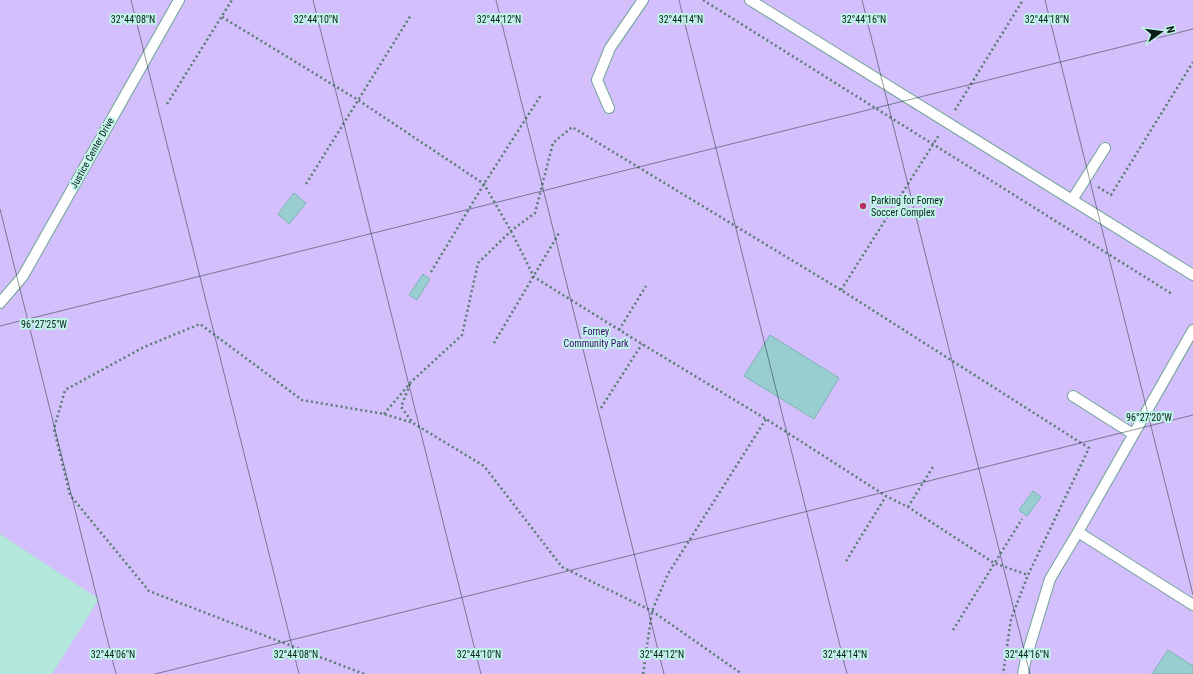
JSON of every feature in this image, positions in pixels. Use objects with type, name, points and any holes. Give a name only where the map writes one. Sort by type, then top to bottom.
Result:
[{"type":"lane","name":"Justice Center Drive","points":[[0,303],[23,276],[179,0]]},
{"type":"lane","points":[[609,108],[598,80],[610,48],[643,0]]},
{"type":"lane","points":[[750,0],[1193,275]]},
{"type":"lane","points":[[1072,200],[1105,148]]},
{"type":"lane","points":[[1023,674],[1026,658],[1050,579],[1193,330]]},
{"type":"lane","points":[[1073,396],[1133,434]]},
{"type":"lane","points":[[1078,532],[1193,605]]},
{"type":"path","points":[[167,104],[232,0]]},
{"type":"path","points":[[703,0],[1172,294]]},
{"type":"path","points":[[841,290],[1023,0]]},
{"type":"path","points":[[306,184],[411,15]]},
{"type":"path","points":[[222,17],[358,100],[484,184],[511,231],[534,277],[766,419],[886,496],[908,507],[994,563],[1028,575]]},
{"type":"path","points":[[1085,180],[1111,195],[1193,62]]},
{"type":"path","points":[[431,272],[484,184],[541,95]]},
{"type":"path","points":[[384,414],[411,382],[462,335],[478,263],[511,231],[535,213],[553,143],[572,127],[841,290],[1089,448],[1028,575],[1011,618],[1003,674]]},
{"type":"path","points":[[494,343],[559,233]]},
{"type":"path","points":[[619,330],[646,286]]},
{"type":"path","points":[[364,674],[149,591],[70,494],[54,429],[65,390],[144,347],[200,324],[302,400],[384,414],[413,423],[484,466],[562,567],[652,611],[742,674]]},
{"type":"path","points":[[601,408],[642,344]]},
{"type":"path","points":[[411,382],[401,406],[413,423]]},
{"type":"path","points":[[643,674],[652,611],[668,574],[766,419]]},
{"type":"path","points":[[908,507],[934,465]]},
{"type":"path","points":[[846,561],[886,496]]},
{"type":"path","points":[[952,630],[1022,519]]},
{"type":"green space","name":"Forney Community Park","points":[[0,0],[1193,0],[1193,674],[52,674],[99,599],[0,534]]},
{"type":"building","points":[[294,193],[306,203],[289,224],[278,214]]},
{"type":"building","points":[[423,274],[430,279],[417,300],[409,295]]},
{"type":"building","points":[[770,335],[839,378],[814,419],[744,376]]},
{"type":"building","points":[[1033,491],[1041,497],[1027,516],[1019,510]]},
{"type":"building","points":[[1168,650],[1193,666],[1193,674],[1152,674]]},
{"type":"place","name":"Parking for Forney Soccer Complex","points":[[863,206]]}]
